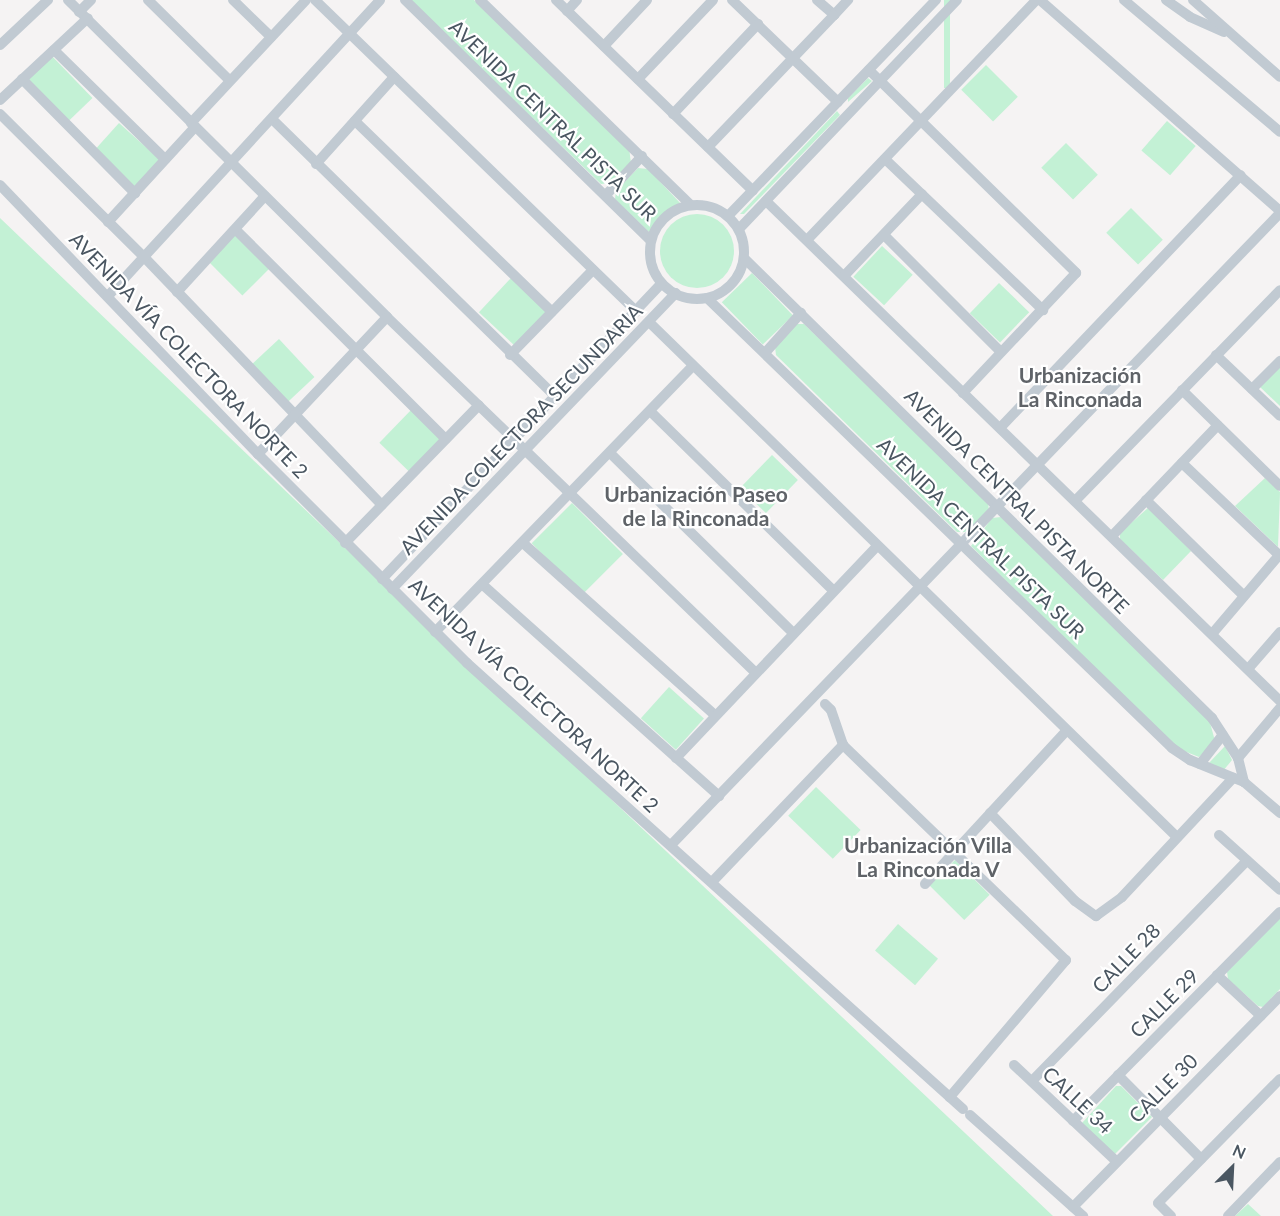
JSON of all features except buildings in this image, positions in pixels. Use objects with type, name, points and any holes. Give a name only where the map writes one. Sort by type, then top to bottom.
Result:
[{"type":"street","points":[[0,45],[48,0]]},
{"type":"street","points":[[68,0],[387,317],[516,438],[755,672]]},
{"type":"street","points":[[0,100],[54,50],[83,15],[91,0]]},
{"type":"street","points":[[148,0],[229,80]]},
{"type":"street","points":[[233,0],[272,37]]},
{"type":"street","points":[[108,222],[165,159],[229,80],[306,0]]},
{"type":"street","points":[[315,0],[637,312]]},
{"type":"street","points":[[108,296],[380,0]]},
{"type":"street","name":"AVENIDA CENTRAL PISTA SUR","points":[[405,0],[651,241]]},
{"type":"street","points":[[480,0],[691,205]]},
{"type":"street","points":[[556,0],[753,191]]},
{"type":"street","points":[[567,11],[577,0]]},
{"type":"street","points":[[604,46],[647,0]]},
{"type":"street","points":[[638,80],[712,0]]},
{"type":"street","points":[[732,0],[838,102]]},
{"type":"street","points":[[817,0],[834,15]]},
{"type":"street","points":[[708,147],[848,0]]},
{"type":"street","points":[[728,216],[936,0]]},
{"type":"street","points":[[739,229],[957,0]]},
{"type":"street","points":[[671,845],[917,586],[1039,466],[1280,212],[1241,175],[1038,0],[807,240]]},
{"type":"street","points":[[1124,0],[1280,132]]},
{"type":"street","points":[[1166,0],[1190,17],[1235,37]]},
{"type":"street","points":[[1193,0],[1280,77]]},
{"type":"street","points":[[673,114],[758,24]]},
{"type":"street","points":[[54,50],[165,159]]},
{"type":"street","points":[[869,70],[1074,269],[1074,277],[963,393]]},
{"type":"street","points":[[316,164],[394,77]]},
{"type":"street","points":[[22,79],[135,193]]},
{"type":"street","points":[[0,114],[145,258],[294,416],[382,505]]},
{"type":"street","points":[[272,119],[510,355],[556,397]]},
{"type":"street","points":[[355,121],[552,312]]},
{"type":"street","points":[[606,195],[642,156]]},
{"type":"street","points":[[885,159],[1043,310]]},
{"type":"street","points":[[1000,428],[1241,175]]},
{"type":"street","name":"AVENIDA VÍA COLECTORA NORTE 2","points":[[0,185],[258,454],[435,632],[1083,1216]]},
{"type":"street","points":[[844,276],[922,194]]},
{"type":"street","points":[[177,292],[265,196]]},
{"type":"street","points":[[766,201],[1280,701]]},
{"type":"street","points":[[691,205],[713,207],[728,216],[739,229],[744,259],[732,284],[707,298],[675,293],[662,283],[652,264],[651,241],[661,221],[691,205]]},
{"type":"street","points":[[236,230],[446,439]]},
{"type":"street","points":[[884,235],[1001,352]]},
{"type":"street","name":"AVENIDA CENTRAL PISTA NORTE","points":[[744,259],[1212,718],[1238,758],[1239,780]]},
{"type":"street","points":[[510,355],[593,270]]},
{"type":"street","name":"AVENIDA COLECTORA SECUNDARIA","points":[[382,579],[662,283]]},
{"type":"street","points":[[1075,501],[1280,290]]},
{"type":"street","name":"AVENIDA COLECTORA SECUNDARIA","points":[[392,589],[675,293]]},
{"type":"street","name":"AVENIDA CENTRAL PISTA SUR","points":[[707,298],[1172,748],[1200,764],[1239,780],[1278,808]]},
{"type":"street","points":[[765,352],[801,313]]},
{"type":"street","points":[[258,454],[387,317]]},
{"type":"street","points":[[649,322],[876,547],[1177,837]]},
{"type":"street","points":[[1216,355],[1280,416]]},
{"type":"street","points":[[1252,389],[1280,361]]},
{"type":"street","points":[[435,632],[692,367]]},
{"type":"street","points":[[1182,390],[1280,486]]},
{"type":"street","points":[[345,543],[479,405]]},
{"type":"street","points":[[650,411],[834,591]]},
{"type":"street","points":[[1112,536],[1218,425]]},
{"type":"street","points":[[610,453],[793,633]]},
{"type":"street","points":[[1182,463],[1279,554],[1212,634]]},
{"type":"street","points":[[1146,500],[1244,596]]},
{"type":"street","points":[[523,543],[715,715]]},
{"type":"street","points":[[676,758],[755,672],[876,547]]},
{"type":"street","points":[[483,585],[719,796]]},
{"type":"street","points":[[1248,669],[1280,632]]},
{"type":"street","points":[[825,704],[831,710],[843,745],[1066,960],[950,1097]]},
{"type":"street","points":[[1238,758],[1280,708]]},
{"type":"street","points":[[925,884],[1066,731]]},
{"type":"street","points":[[1200,764],[1223,735]]},
{"type":"street","points":[[712,882],[843,745]]},
{"type":"street","points":[[990,813],[1075,902],[1096,916],[1122,897],[1177,837],[1239,780]]},
{"type":"street","points":[[1219,835],[1280,890]]},
{"type":"street","name":"CALLE 28","points":[[1032,1081],[1246,861]]},
{"type":"street","name":"CALLE 29","points":[[1073,1121],[1280,912]]},
{"type":"street","points":[[1217,975],[1261,1016]]},
{"type":"street","name":"CALLE 30","points":[[1073,1207],[1280,996]]},
{"type":"street","name":"CALLE 34","points":[[1014,1065],[1117,1162]]},
{"type":"street","points":[[1118,1075],[1201,1159]]},
{"type":"street","points":[[1172,1216],[1158,1203],[1280,1079]]},
{"type":"street","points":[[1228,1216],[1280,1162]]},
{"type":"green space","points":[[410,0],[474,0],[629,148],[631,163],[611,183],[601,184]]},
{"type":"green space","points":[[944,0],[950,0],[950,88],[944,88]]},
{"type":"green space","points":[[48,52],[92,98],[64,126],[19,80]]},
{"type":"green space","points":[[986,65],[1018,97],[993,122],[961,90]]},
{"type":"green space","points":[[868,78],[872,81],[848,102],[848,98]]},
{"type":"green space","points":[[837,111],[840,115],[744,214],[740,214]]},
{"type":"green space","points":[[1167,121],[1196,146],[1170,175],[1141,150]]},
{"type":"green space","points":[[119,123],[162,162],[134,193],[91,154]]},
{"type":"green space","points":[[1066,143],[1098,175],[1073,200],[1041,168]]},
{"type":"green space","points":[[638,168],[648,169],[681,204],[661,216],[651,234],[615,199],[616,191]]},
{"type":"green space","points":[[1131,208],[1163,240],[1138,265],[1106,233]]},
{"type":"green space","points":[[690,214],[704,214],[718,220],[728,230],[734,244],[734,258],[728,272],[718,282],[704,288],[690,288],[676,282],[666,272],[660,258],[660,244],[666,230],[676,220]]},
{"type":"green space","points":[[0,218],[384,585],[1053,1216],[0,1216]]},
{"type":"green space","points":[[236,234],[270,268],[242,296],[208,262]]},
{"type":"green space","points":[[882,246],[913,275],[884,305],[853,277]]},
{"type":"green space","points":[[752,273],[793,315],[763,345],[722,302]]},
{"type":"green space","points":[[511,278],[547,311],[515,346],[479,312]]},
{"type":"green space","points":[[999,283],[1029,312],[1000,342],[970,313]]},
{"type":"green space","points":[[797,324],[804,324],[988,502],[989,511],[965,532],[957,532],[776,355],[775,347]]},
{"type":"green space","points":[[279,339],[314,377],[286,404],[250,366]]},
{"type":"green space","points":[[1280,365],[1280,406],[1259,386]]},
{"type":"green space","points":[[412,409],[442,438],[410,472],[379,443]]},
{"type":"green space","points":[[772,455],[798,480],[766,513],[740,488]]},
{"type":"green space","points":[[1265,478],[1280,492],[1278,547],[1235,506]]},
{"type":"green space","points":[[572,503],[623,554],[583,594],[532,543]]},
{"type":"green space","points":[[1149,507],[1191,551],[1163,580],[1120,539],[1120,533]]},
{"type":"green space","points":[[1001,517],[1209,719],[1215,741],[1199,757],[1174,747],[971,546],[992,518]]},
{"type":"green space","points":[[669,687],[704,718],[676,750],[641,718]]},
{"type":"green space","points":[[1225,746],[1232,760],[1223,771],[1209,763]]},
{"type":"green space","points":[[816,787],[861,830],[833,859],[788,816]]},
{"type":"green space","points":[[955,860],[990,895],[964,920],[930,885]]},
{"type":"green space","points":[[1280,917],[1280,989],[1263,1007],[1258,1006],[1228,979],[1227,972]]},
{"type":"green space","points":[[898,924],[938,959],[915,985],[875,950]]},
{"type":"green space","points":[[1116,1086],[1121,1086],[1152,1117],[1114,1155],[1082,1123]]},
{"type":"green space","points":[[1248,1204],[1261,1216],[1235,1216]]},
{"type":"district","name":"Urbanización La Rinconada","points":[[1080,387]]},
{"type":"district","name":"Urbanización Paseo de la Rinconada","points":[[696,506]]},
{"type":"district","name":"Urbanización Villa La Rinconada V","points":[[928,857]]}]
